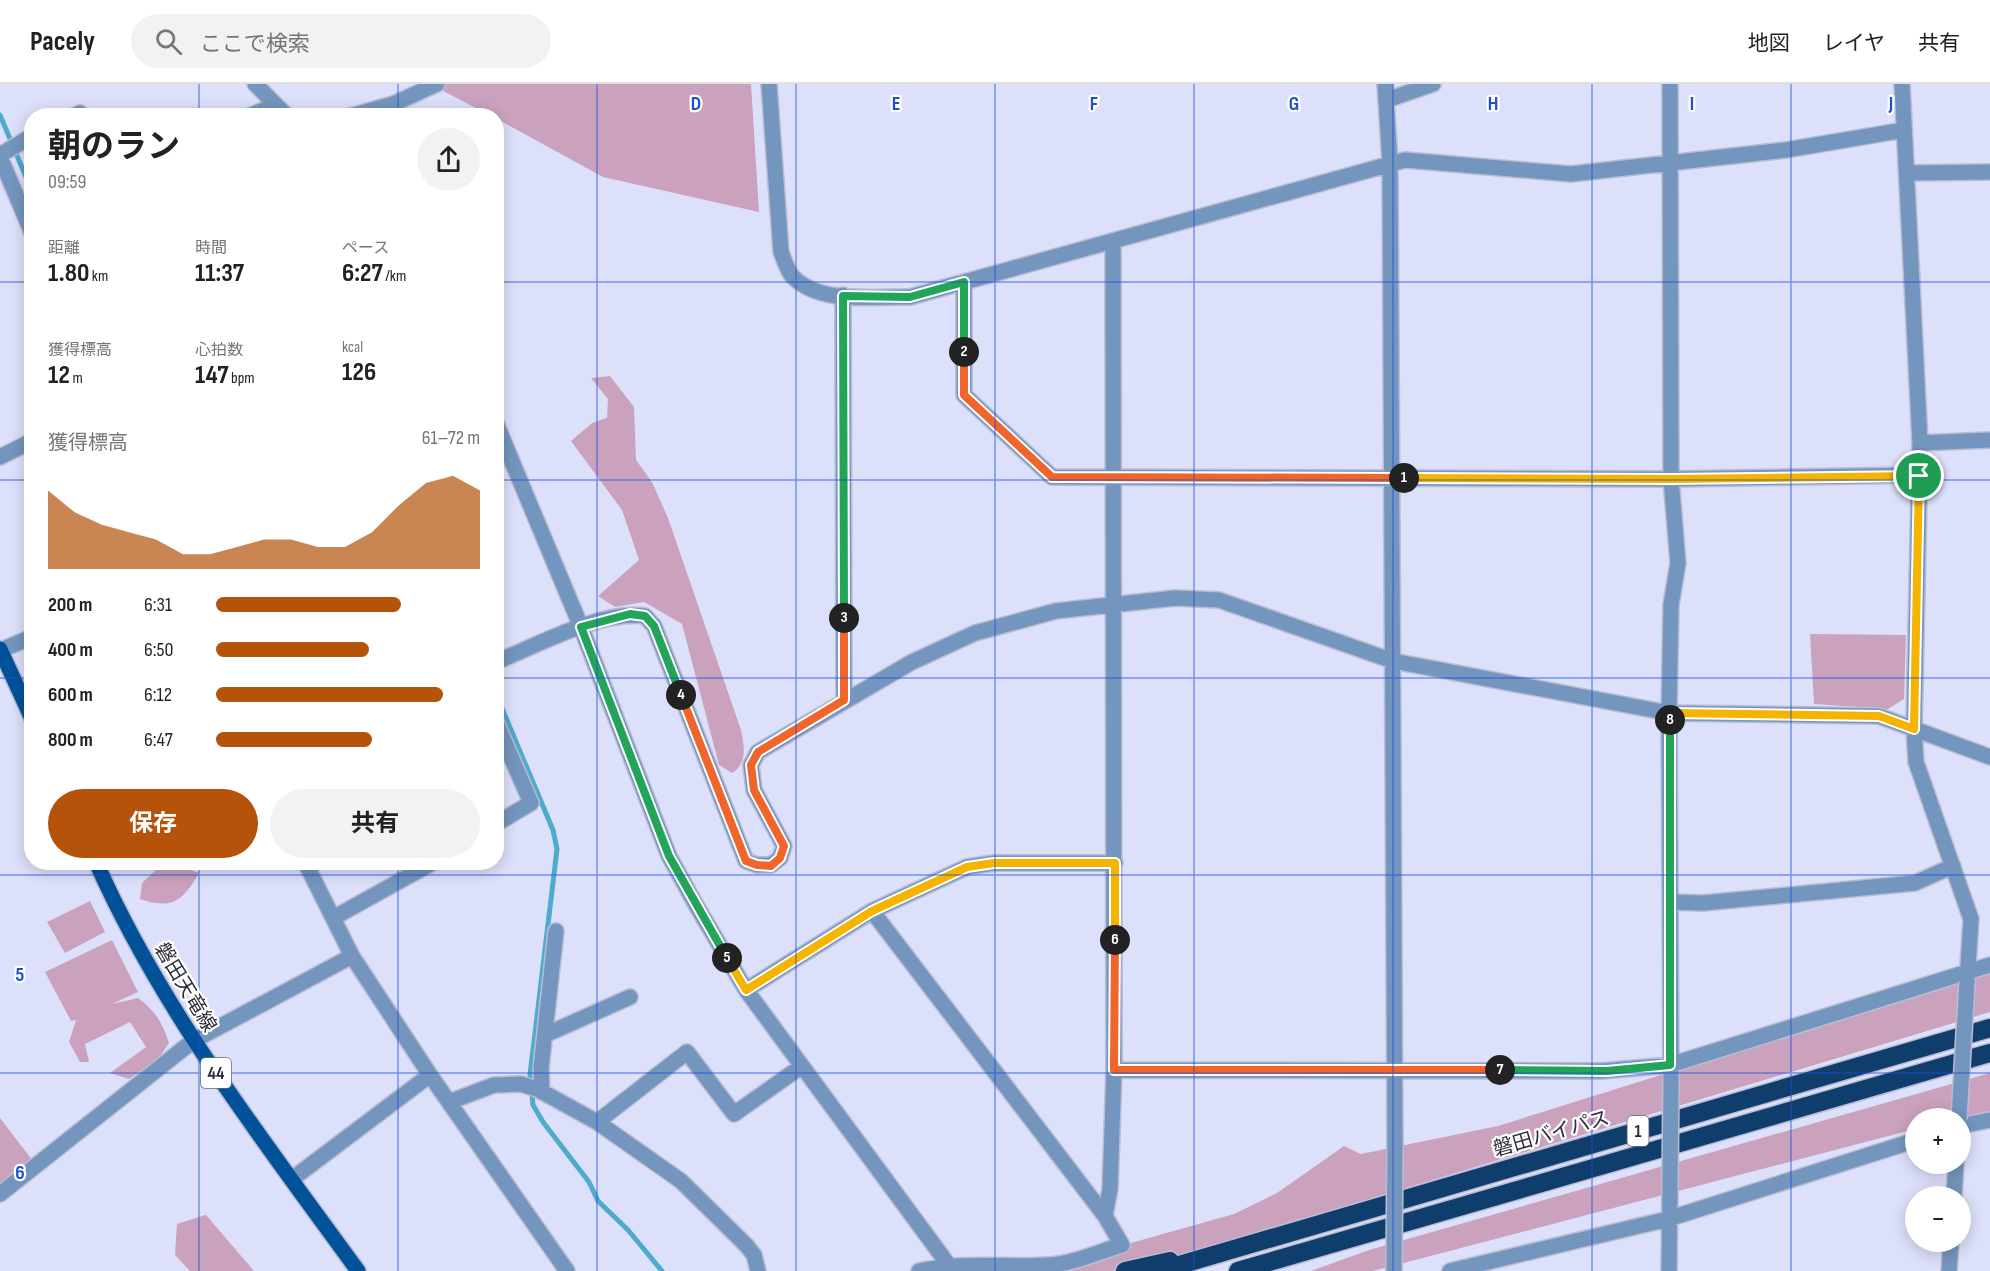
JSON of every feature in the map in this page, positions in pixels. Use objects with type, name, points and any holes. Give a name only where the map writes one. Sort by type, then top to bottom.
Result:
[{"type":"highway","name":"磐田バイパス","points":[[1159,1271],[1990,1029]]},
{"type":"highway","name":"1","points":[[1238,1271],[1990,1053]]},
{"type":"highway","points":[[1125,1271],[1285,1234]]},
{"type":"highway","name":"1","points":[[1255,1271],[1299,1253]]},
{"type":"main road","points":[[0,649],[24,702]]},
{"type":"main road","name":"磐田天竜線","points":[[100,870],[122,921],[193,1041],[358,1271]]},
{"type":"street","points":[[255,84],[280,108]]},
{"type":"street","points":[[379,108],[437,84]]},
{"type":"street","points":[[770,84],[781,252],[791,276],[812,291],[843,296],[910,297],[1405,160],[1571,174],[1786,150],[1904,130]]},
{"type":"street","points":[[1394,1271],[1390,163],[1386,92],[1433,84]]},
{"type":"street","points":[[1669,1271],[1671,605],[1678,563],[1671,479],[1670,84]]},
{"type":"street","points":[[1902,84],[1920,443],[1914,729],[1916,762],[1971,919],[1960,1108]]},
{"type":"street","points":[[24,141],[0,156],[24,214]]},
{"type":"street","points":[[1907,173],[1990,172]]},
{"type":"street","points":[[1105,1216],[1110,1189],[1114,1070],[1113,241]]},
{"type":"street","points":[[964,282],[964,395],[1052,477],[1671,479],[1919,476]]},
{"type":"street","points":[[843,296],[844,700]]},
{"type":"street","points":[[1920,443],[1990,440]]},
{"type":"street","points":[[504,442],[581,627],[669,856],[746,990],[950,1268]]},
{"type":"street","points":[[0,457],[24,445]]},
{"type":"street","points":[[504,659],[581,627],[630,614],[645,616],[654,626],[746,861],[771,866],[780,858],[784,846],[754,790],[751,765],[758,752],[912,662],[975,633],[1056,611],[1175,598],[1219,600],[1393,661],[1670,713],[1879,716],[1990,757]]},
{"type":"street","points":[[0,649],[24,640]]},
{"type":"street","points":[[504,741],[531,803],[504,819]]},
{"type":"street","points":[[746,990],[872,911],[967,867],[994,863],[1115,863]]},
{"type":"street","points":[[1671,902],[1702,903],[1916,882],[1953,866]]},
{"type":"street","points":[[309,870],[352,956],[430,1075],[567,1271]]},
{"type":"street","points":[[333,918],[420,870]]},
{"type":"street","points":[[872,911],[1105,1216],[1122,1245],[1073,1262],[920,1271]]},
{"type":"street","points":[[540,1090],[556,931]]},
{"type":"street","points":[[0,1194],[193,1041],[352,956]]},
{"type":"street","points":[[1114,1070],[1670,1072],[1968,977],[1990,965]]},
{"type":"street","points":[[545,1035],[630,997]]},
{"type":"street","points":[[597,1122],[687,1052],[734,1114],[802,1066]]},
{"type":"street","points":[[291,1179],[430,1075]]},
{"type":"street","points":[[449,1102],[494,1084],[521,1084],[540,1090],[597,1122],[681,1180],[747,1246],[754,1256],[758,1271]]},
{"type":"street","points":[[1971,1124],[1990,1120]]},
{"type":"street","points":[[1450,1271],[1668,1219],[1905,1144]]},
{"type":"street","points":[[1949,1271],[1950,1252]]},
{"type":"shaded area","points":[[430,84],[751,84],[759,212],[603,177],[504,123],[504,108],[476,108]]},
{"type":"shaded area","points":[[610,376],[634,407],[636,460],[652,482],[668,518],[741,730],[743,759],[732,773],[719,765],[682,624],[644,602],[615,607],[598,596],[639,560],[622,510],[571,441],[592,423],[607,418],[608,399],[591,378]]},
{"type":"shaded area","points":[[1810,634],[1906,635],[1904,699],[1888,709],[1814,704]]},
{"type":"shaded area","points":[[156,870],[190,870],[199,873],[182,896],[169,903],[160,904],[140,899],[142,883]]},
{"type":"shaded area","points":[[90,901],[105,932],[65,953],[47,922]]},
{"type":"shaded area","points":[[112,940],[138,992],[112,1004],[138,998],[158,1018],[169,1043],[157,1061],[129,1079],[110,1073],[146,1047],[130,1022],[85,1044],[89,1062],[80,1062],[69,1042],[76,1020],[71,1021],[45,972]]},
{"type":"shaded area","points":[[1990,972],[1990,1012],[1147,1266],[1111,1271],[987,1271],[1113,1248],[1234,1214],[1277,1193],[1344,1146],[1361,1154],[1498,1126]]},
{"type":"shaded area","points":[[1990,1073],[1990,1111],[1971,1115],[1971,1108],[1905,1108],[1905,1132],[1373,1271],[1311,1271],[1369,1250]]},
{"type":"shaded area","points":[[0,1118],[36,1165],[0,1194]]},
{"type":"shaded area","points":[[206,1215],[254,1271],[190,1271],[175,1255],[177,1224]]},
{"type":"waterway","points":[[0,115],[24,172]]},
{"type":"waterway","points":[[504,713],[553,830],[557,849],[530,1075],[533,1105],[543,1122],[589,1182],[598,1201],[628,1230],[662,1271]]},
{"type":"route","points":[[964,282],[964,395],[1052,477],[1671,479],[1919,476],[1914,729],[1879,716],[1670,713],[1670,1065],[1601,1071],[1114,1070],[1115,863],[994,863],[967,867],[872,911],[746,990],[669,856],[581,627],[630,614],[645,616],[654,626],[746,861],[771,866],[780,858],[784,846],[754,790],[751,765],[758,752],[844,700],[843,296],[910,297],[964,282]]}]
